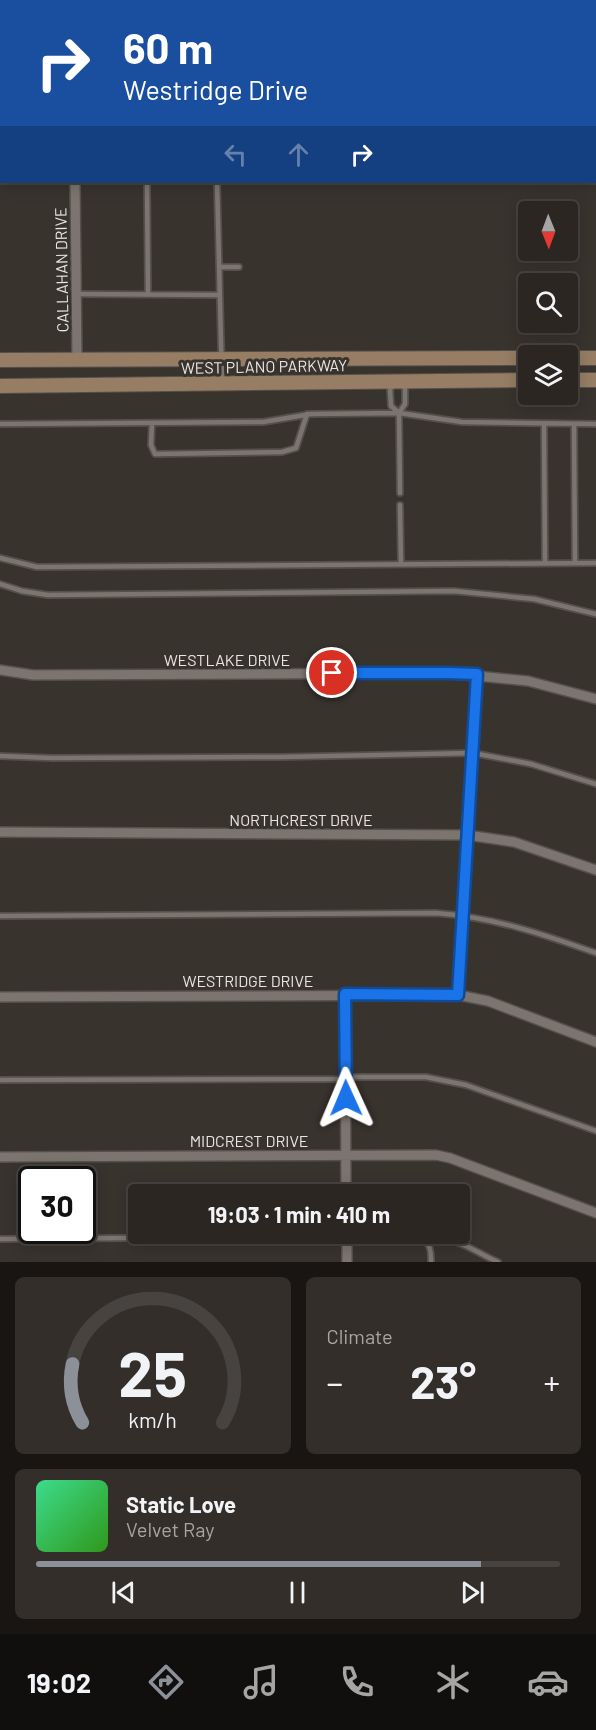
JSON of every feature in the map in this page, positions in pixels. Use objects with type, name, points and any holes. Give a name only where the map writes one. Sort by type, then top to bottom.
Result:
[{"type":"main road","name":"WEST PLANO PARKWAY","points":[[0,360],[518,358]]},
{"type":"main road","points":[[578,358],[596,358]]},
{"type":"main road","points":[[393,359],[397,382]]},
{"type":"main road","name":"WEST PLANO PARKWAY","points":[[0,386],[518,380]]},
{"type":"main road","points":[[578,380],[596,380]]},
{"type":"street","name":"CALLAHAN DRIVE","points":[[75,183],[77,359]]},
{"type":"street","name":"WESTLAKE DRIVE","points":[[0,670],[33,675],[477,674],[528,681],[596,699]]},
{"type":"street","points":[[458,995],[477,674]]},
{"type":"street","name":"NORTHCREST DRIVE","points":[[0,832],[467,835],[514,842],[596,870]]},
{"type":"street","points":[[345,994],[346,1184]]},
{"type":"street","name":"WESTRIDGE DRIVE","points":[[0,997],[458,995],[488,1001],[596,1042]]},
{"type":"street","name":"MIDCREST DRIVE","points":[[0,1157],[436,1155],[450,1158],[596,1213]]},
{"type":"street","points":[[347,1244],[347,1262]]},
{"type":"lane","points":[[147,183],[148,294]]},
{"type":"lane","points":[[217,183],[218,295],[222,383]]},
{"type":"lane","points":[[219,267],[238,267]]},
{"type":"lane","points":[[75,294],[218,295]]},
{"type":"lane","points":[[399,413],[391,406],[390,389],[397,382],[405,387],[405,404],[399,413],[400,493]]},
{"type":"lane","points":[[0,424],[263,422],[307,414],[399,413],[462,422],[596,424]]},
{"type":"lane","points":[[152,423],[151,445],[155,454],[282,452],[296,448],[307,414]]},
{"type":"lane","points":[[544,424],[545,563]]},
{"type":"lane","points":[[574,424],[575,563]]},
{"type":"lane","points":[[400,505],[401,564]]},
{"type":"lane","points":[[0,558],[37,567],[596,563]]},
{"type":"lane","points":[[0,584],[22,591],[48,595],[454,591],[534,599],[596,614]]},
{"type":"lane","points":[[0,756],[109,758],[473,753],[531,764],[596,784]]},
{"type":"lane","points":[[0,916],[415,913],[462,915],[505,923],[596,953]]},
{"type":"lane","points":[[0,1080],[426,1077],[466,1085],[596,1131]]},
{"type":"lane","points":[[0,1239],[128,1237]]},
{"type":"lane","points":[[428,1244],[431,1262]]},
{"type":"lane","points":[[463,1244],[498,1262]]},
{"type":"route","points":[[332,673],[477,674],[458,995],[345,994],[346,1098]]}]
